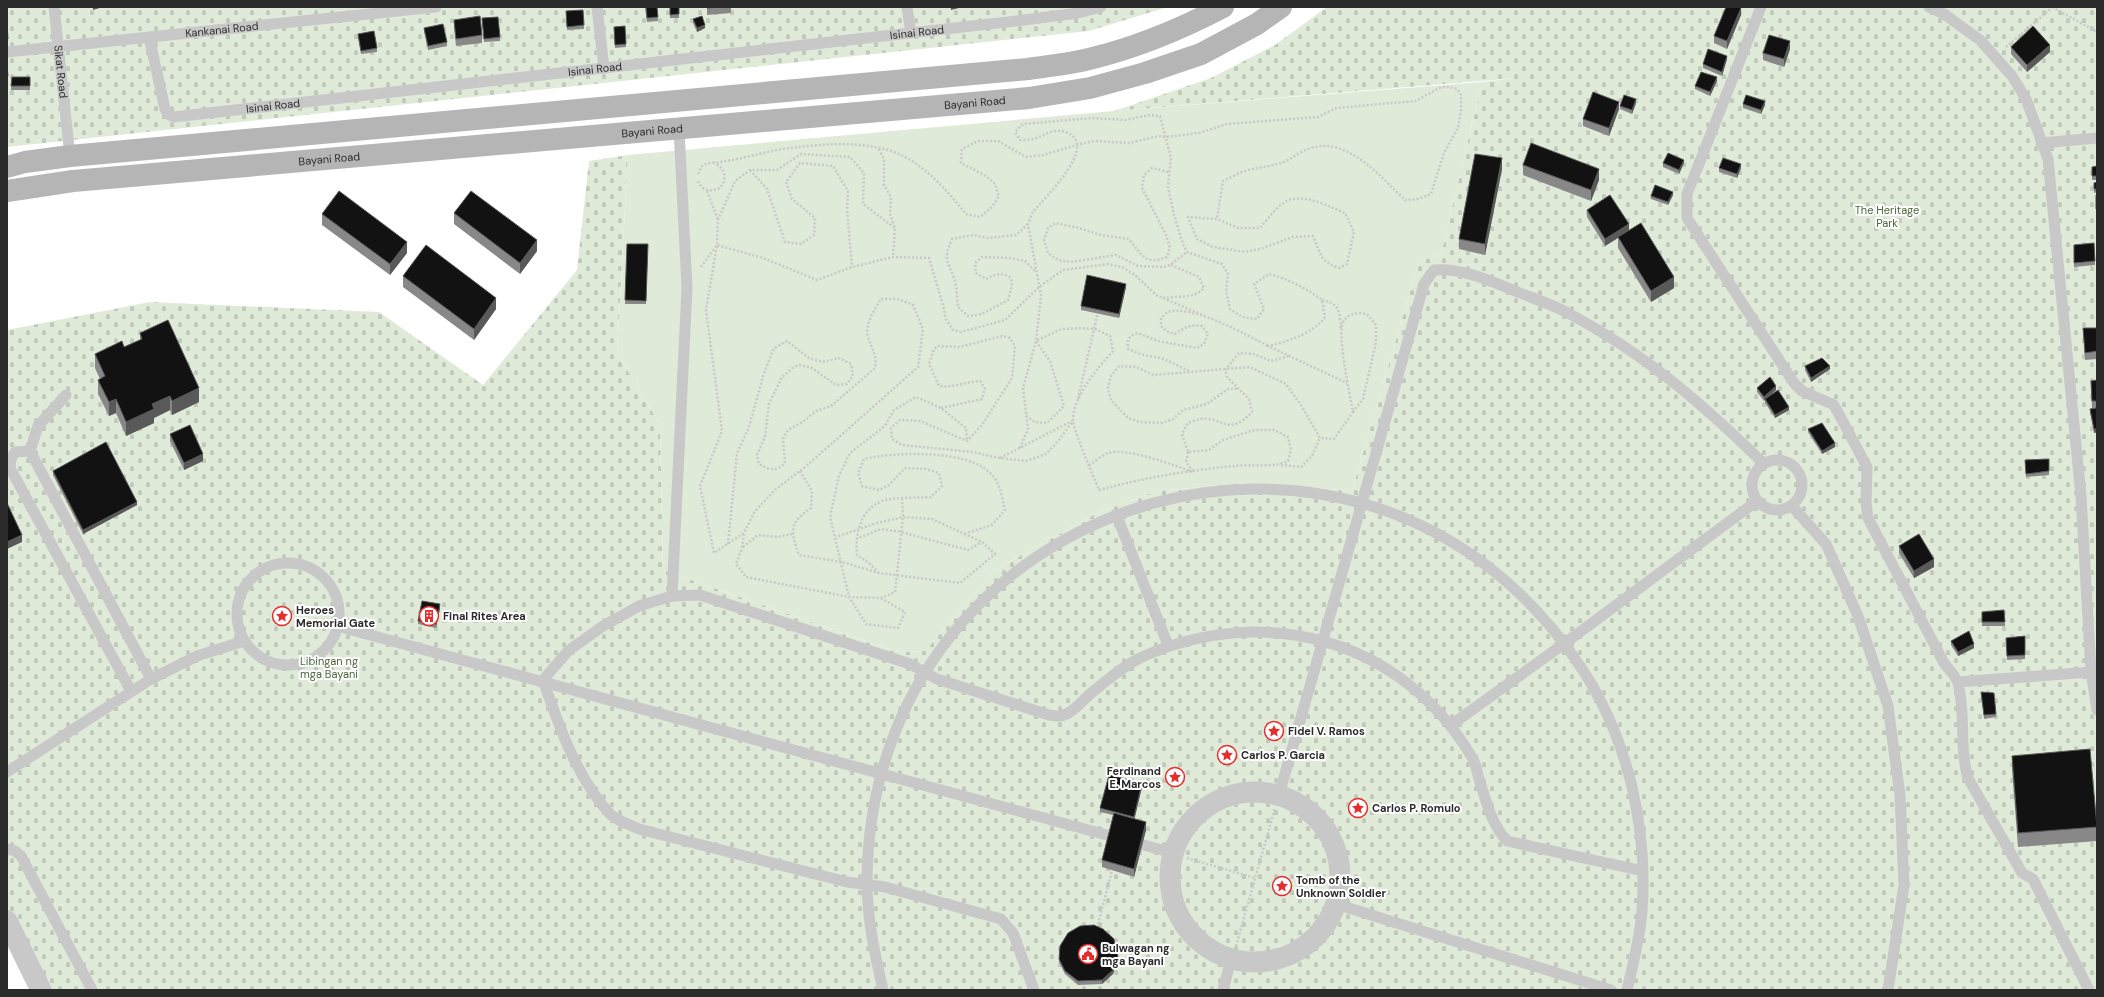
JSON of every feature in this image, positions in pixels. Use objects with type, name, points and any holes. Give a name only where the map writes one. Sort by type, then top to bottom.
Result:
[{"type":"main road","points":[[7,167],[69,146],[1028,69],[1088,59],[1140,43],[1190,24],[1223,7]]},
{"type":"main road","name":"Bayani Road","points":[[7,191],[74,181],[1029,98],[1090,88],[1145,73],[1201,54],[1257,24],[1281,7]]},
{"type":"main road","points":[[69,146],[74,181]]},
{"type":"street","points":[[1246,792],[1262,792],[1279,795],[1295,802],[1309,811],[1330,837],[1340,870],[1336,904],[1320,932],[1308,944],[1295,953],[1280,959],[1264,962],[1248,963],[1232,960],[1216,954],[1202,944],[1190,933],[1180,919],[1174,904],[1170,887],[1170,870],[1173,853],[1179,838],[1188,824],[1200,812],[1214,802],[1246,792]]},
{"type":"street","points":[[7,921],[41,990]]},
{"type":"lane","name":"Sikat Road","points":[[54,7],[69,146]]},
{"type":"lane","name":"Kankanai Road","points":[[7,52],[58,48],[149,36],[436,7]]},
{"type":"lane","points":[[597,7],[604,68]]},
{"type":"lane","points":[[907,7],[911,33]]},
{"type":"lane","name":"Isinai Road","points":[[149,36],[165,109],[169,115],[174,117],[911,33],[1078,13],[1101,7]]},
{"type":"lane","points":[[1761,7],[1687,194],[1687,218],[1794,383],[1802,391],[1834,405],[1867,467],[1866,503],[1868,518],[1944,663],[1958,682],[1964,736],[1963,763],[1968,778],[2022,873],[2033,878],[2089,990]]},
{"type":"lane","points":[[1929,7],[1944,14],[1980,40],[2012,76],[2026,99],[2048,159],[2081,496],[2091,672],[2097,710]]},
{"type":"lane","points":[[672,596],[687,288],[679,129]]},
{"type":"lane","points":[[2041,143],[2097,138]]},
{"type":"lane","points":[[1279,795],[1424,284],[1434,270],[1450,269],[1491,281],[1567,312],[1617,341],[1663,372],[1713,414],[1764,464]]},
{"type":"lane","points":[[66,395],[38,426],[30,450],[151,679]]},
{"type":"lane","points":[[30,450],[15,452],[11,459],[10,468],[131,691]]},
{"type":"lane","points":[[1773,460],[1782,460],[1791,465],[1798,472],[1802,480],[1801,494],[1792,506],[1779,511],[1767,508],[1757,501],[1752,489],[1754,475],[1764,464],[1773,460]]},
{"type":"lane","points":[[883,990],[872,939],[867,884],[870,828],[881,773],[900,721],[926,672],[955,631],[989,594],[1017,571],[1070,535],[1116,514],[1164,499],[1213,490],[1263,488],[1312,492],[1361,503],[1408,520],[1453,543],[1495,571],[1532,605],[1565,644],[1592,684],[1613,728],[1629,774],[1639,822],[1643,870],[1642,912],[1636,954],[1627,990]]},
{"type":"lane","points":[[1451,725],[1565,644],[1757,501]]},
{"type":"lane","points":[[1792,506],[1826,544],[1858,616],[1888,706],[1900,796],[1904,885],[1888,990]]},
{"type":"lane","points":[[1116,514],[1168,645]]},
{"type":"lane","points":[[286,563],[308,568],[327,582],[337,602],[339,614],[334,636],[320,653],[301,664],[285,665],[269,662],[259,657],[244,641],[240,630],[238,607],[246,585],[263,569],[286,563]]},
{"type":"lane","points":[[543,680],[568,651],[603,626],[639,606],[672,596],[700,595],[910,664],[937,678],[1050,715],[1061,716],[1072,710],[1107,680],[1133,661],[1168,645],[1208,636],[1248,631],[1286,633],[1323,640],[1362,655],[1397,675],[1425,697],[1451,725],[1474,760],[1498,831],[1508,841],[1643,870]]},
{"type":"lane","points":[[337,626],[543,680],[1173,853]]},
{"type":"lane","points":[[7,772],[151,679],[197,656],[244,641]]},
{"type":"lane","points":[[1958,682],[2091,672]]},
{"type":"lane","points":[[543,680],[556,717],[574,758],[592,791],[612,816],[639,829],[847,882],[885,887],[1000,919],[1008,925],[1013,933],[1034,990]]},
{"type":"lane","points":[[7,849],[15,851],[21,856],[92,990]]},
{"type":"lane","points":[[1336,904],[1611,990]]},
{"type":"lane","points":[[1223,990],[1232,960]]},
{"type":"path","points":[[1995,56],[2052,7],[2097,32]]},
{"type":"path","points":[[718,220],[708,191],[698,183],[698,170],[702,166],[714,163],[783,149],[861,144],[902,156],[918,165],[944,188],[966,214],[980,217],[992,207],[999,196],[995,184],[986,176],[961,163],[962,149],[978,141],[998,141],[1026,157],[1043,155],[1077,144],[1094,142],[1129,143],[1159,136],[1166,137],[1199,133],[1226,124],[1318,117],[1336,108],[1416,101],[1441,87],[1450,87],[1457,90],[1461,95],[1461,110],[1458,128],[1444,153],[1430,194],[1418,199],[1405,200],[1368,166],[1349,153],[1330,146],[1311,148],[1291,160],[1269,167],[1245,170],[1223,181],[1217,220]]},
{"type":"path","points":[[1036,272],[1025,261],[1010,258],[982,257],[975,262],[976,273],[986,279],[999,274],[1007,275],[1011,278],[1012,286],[1008,300],[982,314],[968,316],[958,307],[954,279],[947,264],[947,252],[952,239],[973,235],[988,238],[1016,235],[1028,224],[1032,213],[1051,194],[1075,161],[1077,144],[1072,136],[1062,131],[1054,131],[1033,139],[1020,140],[1015,132],[1023,124],[1092,118],[1125,120],[1150,115],[1160,116],[1171,158],[1168,172],[1168,187],[1182,244],[1187,252],[1222,264],[1228,274],[1226,292],[1230,309],[1242,317],[1258,319],[1264,309],[1254,284],[1269,274],[1282,277],[1312,292],[1322,300],[1331,302],[1338,308],[1347,383],[1353,412]]},
{"type":"path","points":[[878,148],[884,159],[884,185],[891,197],[890,214],[895,228],[893,257]]},
{"type":"path","points":[[744,533],[714,553],[700,486],[722,431],[706,310],[717,245],[718,220],[735,181],[750,170],[777,170],[801,154],[850,157],[864,173],[863,204],[895,228]]},
{"type":"path","points":[[708,191],[720,188],[724,183],[723,170],[714,163]]},
{"type":"path","points":[[750,170],[767,189],[785,242],[801,244],[814,235],[815,218],[792,199],[786,182],[800,163],[833,166],[848,191],[847,209],[852,267]]},
{"type":"path","points":[[1163,298],[1193,296],[1200,293],[1204,288],[1199,277],[1170,265],[1138,266],[1116,255],[1071,262],[1058,260],[1048,253],[1044,240],[1048,228],[1055,223],[1065,224],[1101,235],[1129,239],[1140,255],[1148,260],[1159,260],[1168,257],[1170,248],[1166,235],[1142,188],[1144,175],[1152,168],[1168,172]]},
{"type":"path","points":[[1293,198],[1311,200],[1345,213],[1354,232],[1351,251],[1347,264],[1339,268],[1327,264],[1321,257],[1313,236],[1293,237],[1260,249],[1245,252],[1213,247],[1197,239],[1188,217],[1217,220],[1238,228],[1260,228],[1282,204],[1293,198]]},
{"type":"path","points":[[1020,448],[1028,429],[1023,388],[1036,341],[1041,296],[1028,224]]},
{"type":"path","points":[[687,288],[717,245]]},
{"type":"path","points":[[717,245],[763,258],[817,280],[852,267],[893,257],[930,258],[944,305],[946,319],[953,330],[961,332],[1005,320],[1039,287],[1063,270],[1108,264],[1122,267],[1135,276],[1156,295],[1205,316],[1347,383]]},
{"type":"path","points":[[1170,265],[1187,252]]},
{"type":"path","points":[[728,544],[737,453],[749,428],[764,373],[774,348],[787,341],[809,358],[823,362],[839,358],[851,364],[853,376],[847,384],[836,385],[812,368],[800,365],[794,367],[782,377],[769,404],[765,437],[757,455],[759,464],[774,470],[778,469],[785,463],[783,439],[788,430],[804,421],[816,411],[831,406],[875,368],[877,358],[867,336],[870,318],[881,299],[898,299],[913,305],[923,330],[918,367],[800,471],[776,489],[755,511],[744,533],[742,548],[736,564],[746,577],[850,598],[881,598],[895,592],[903,517],[902,499]]},
{"type":"path","points":[[1268,346],[1278,344],[1319,325],[1325,316],[1322,300]]},
{"type":"path","points":[[967,441],[920,421],[900,420],[891,428],[892,440],[902,445],[973,452],[999,458],[1026,461],[1046,454],[1059,440],[1073,420],[1098,312]]},
{"type":"path","points":[[1190,372],[1164,358],[1140,354],[1128,349],[1127,341],[1130,336],[1138,333],[1158,341],[1197,348],[1204,344],[1208,334],[1202,326],[1194,325],[1186,327],[1175,334],[1166,331],[1161,326],[1161,318],[1168,312],[1205,316]]},
{"type":"path","points":[[1320,438],[1334,439],[1363,400],[1376,342],[1376,325],[1367,314],[1359,312],[1348,315],[1343,323],[1341,331]]},
{"type":"path","points":[[1036,341],[1061,329],[1095,329],[1110,336],[1113,351],[1099,366],[1077,401]]},
{"type":"path","points":[[941,408],[982,399],[985,389],[980,381],[970,382],[950,388],[939,386],[929,364],[934,349],[938,346],[960,347],[1002,336],[1010,338],[1015,346],[1012,378],[982,425],[967,441]]},
{"type":"path","points":[[1026,415],[1035,422],[1047,422],[1064,406],[1050,361],[1036,341]]},
{"type":"path","points":[[1225,370],[1239,353],[1254,354],[1271,361],[1290,356]]},
{"type":"path","points":[[1238,389],[1228,390],[1208,404],[1183,410],[1172,419],[1162,423],[1140,422],[1128,418],[1111,400],[1108,388],[1111,376],[1119,366],[1136,367],[1153,375],[1250,367],[1286,384],[1301,405],[1320,438]]},
{"type":"path","points":[[1193,472],[1186,462],[1188,452],[1182,434],[1188,423],[1201,419],[1233,426],[1243,421],[1252,412],[1250,399],[1238,389],[1228,377],[1225,370]]},
{"type":"path","points":[[881,598],[905,612],[898,628],[866,624],[850,598],[830,517],[839,476],[850,453],[885,426],[894,410],[916,397],[941,408],[966,428],[967,441]]},
{"type":"path","points":[[999,458],[1073,420]]},
{"type":"path","points":[[1073,420],[1099,490],[1122,484],[1235,465],[1281,465],[1301,467],[1312,456],[1320,438]]},
{"type":"path","points":[[1188,452],[1209,450],[1223,440],[1254,430],[1274,430],[1288,437],[1290,450],[1288,460],[1281,465]]},
{"type":"path","points":[[1090,465],[1108,453],[1126,453],[1152,458],[1193,472]]},
{"type":"path","points":[[879,573],[869,562],[856,555],[855,540],[864,514],[882,500],[931,497],[942,486],[939,474],[926,469],[905,468],[889,486],[879,490],[862,486],[858,473],[864,459],[880,455],[944,455],[975,462],[990,473],[1000,488],[1004,510],[992,525],[964,534]]},
{"type":"path","points":[[800,471],[812,491],[811,508],[798,516],[792,534],[799,556],[842,562],[879,573],[960,583],[995,554],[982,542],[932,519],[903,517],[877,523],[836,537]]},
{"type":"path","points":[[855,540],[881,529],[901,532],[968,550],[982,542]]},
{"type":"path","points":[[742,548],[758,535],[778,537],[792,534]]},
{"type":"path","points":[[1232,960],[1279,795]]},
{"type":"path","points":[[1173,853],[1255,878]]},
{"type":"path","points":[[1096,930],[1113,865]]},
{"type":"green space","points":[[7,7],[1168,7],[1089,31],[7,147]]},
{"type":"green space","name":"Libingan ng mga Bayani","points":[[1327,7],[2097,7],[2097,990],[36,990],[7,930],[7,330],[150,302],[379,312],[483,385],[577,270],[589,161],[628,155],[617,353],[660,425],[663,570],[896,652],[925,651],[995,570],[1099,512],[1157,491],[1245,483],[1352,491],[1419,261],[1441,255],[1482,82],[1517,78],[1114,111],[1211,78],[1275,45]]},
{"type":"green space","points":[[1482,82],[1441,255],[1419,261],[1352,491],[1245,483],[1157,491],[1099,512],[995,570],[925,651],[896,652],[663,570],[660,425],[617,353],[628,155],[1114,111]]},
{"type":"building","points":[[646,7],[657,7],[658,17],[647,18]]},
{"type":"building","points":[[670,7],[679,7],[679,14],[670,15]]},
{"type":"building","points":[[1726,7],[1741,8],[1727,41],[1714,36]]},
{"type":"building","points":[[583,10],[584,25],[567,27],[566,11]]},
{"type":"building","points":[[480,16],[482,35],[456,39],[454,20]]},
{"type":"building","points":[[702,16],[705,25],[697,28],[693,19]]},
{"type":"building","points":[[498,17],[500,37],[484,39],[482,18]]},
{"type":"building","points":[[443,24],[447,42],[428,46],[424,28]]},
{"type":"building","points":[[625,26],[626,44],[615,45],[614,27]]},
{"type":"building","points":[[2033,26],[2050,45],[2027,65],[2011,47]]},
{"type":"building","points":[[374,31],[377,48],[361,51],[358,34]]},
{"type":"building","points":[[1769,35],[1790,41],[1784,59],[1763,53]]},
{"type":"building","points":[[1708,49],[1727,56],[1722,72],[1703,64]]},
{"type":"building","points":[[1701,72],[1717,77],[1710,92],[1695,86]]},
{"type":"building","points":[[12,77],[30,77],[30,86],[11,86]]},
{"type":"building","points":[[1593,92],[1619,102],[1609,128],[1583,119]]},
{"type":"building","points":[[1624,95],[1636,99],[1632,110],[1620,106]]},
{"type":"building","points":[[1746,95],[1765,101],[1761,110],[1743,104]]},
{"type":"building","points":[[1531,143],[1599,169],[1591,190],[1523,165]]},
{"type":"building","points":[[1668,153],[1684,160],[1679,170],[1663,163]]},
{"type":"building","points":[[1475,154],[1502,158],[1485,244],[1459,239]]},
{"type":"building","points":[[1723,158],[1741,164],[1737,174],[1719,168]]},
{"type":"building","points":[[2097,166],[2097,176],[2092,176],[2092,167]]},
{"type":"building","points":[[2097,182],[2097,189],[2094,189],[2094,183]]},
{"type":"building","points":[[1655,185],[1673,192],[1668,202],[1651,196]]},
{"type":"building","points":[[339,191],[407,242],[390,264],[322,214]]},
{"type":"building","points":[[471,191],[537,240],[520,263],[454,213]]},
{"type":"building","points":[[1610,195],[1629,224],[1605,239],[1587,210]]},
{"type":"building","points":[[2097,195],[2097,209],[2096,209]]},
{"type":"building","points":[[1641,223],[1674,277],[1651,291],[1618,237]]},
{"type":"building","points":[[2094,243],[2095,261],[2074,263],[2074,245]]},
{"type":"building","points":[[627,244],[648,244],[646,301],[625,300]]},
{"type":"building","points":[[426,245],[496,298],[474,329],[403,276]]},
{"type":"building","points":[[1087,275],[1126,284],[1119,314],[1081,306]]},
{"type":"building","points":[[168,320],[199,388],[172,401],[170,396],[152,404],[154,409],[126,422],[116,399],[109,402],[98,380],[105,376],[95,354],[122,341],[124,347],[142,339],[140,333]]},
{"type":"building","points":[[2083,328],[2097,328],[2097,351],[2085,353]]},
{"type":"building","points":[[1822,358],[1830,366],[1811,378],[1805,366]]},
{"type":"building","points":[[1770,377],[1776,386],[1764,397],[1757,388]]},
{"type":"building","points":[[2097,380],[2097,401],[2092,401],[2091,381]]},
{"type":"building","points":[[1778,390],[1789,407],[1775,415],[1765,399]]},
{"type":"building","points":[[2097,408],[2097,429],[2094,429],[2090,409]]},
{"type":"building","points":[[1822,423],[1835,443],[1822,451],[1808,429]]},
{"type":"building","points":[[190,425],[203,454],[184,463],[170,434]]},
{"type":"building","points":[[106,442],[137,502],[83,530],[53,471]]},
{"type":"building","points":[[2049,459],[2049,471],[2026,474],[2025,460]]},
{"type":"building","points":[[7,503],[22,535],[7,542]]},
{"type":"building","points":[[1919,534],[1934,559],[1914,571],[1899,546]]},
{"type":"building","name":"Final Rites Area","points":[[422,601],[440,604],[436,624],[418,621]]},
{"type":"building","points":[[2004,610],[2005,622],[1982,622],[1982,612]]},
{"type":"building","points":[[1969,631],[1974,644],[1958,652],[1951,641]]},
{"type":"building","points":[[2025,636],[2025,655],[2007,656],[2006,638]]},
{"type":"building","points":[[1981,692],[1994,693],[1996,714],[1984,715]]},
{"type":"building","points":[[2090,749],[2097,827],[2018,833],[2012,756]]},
{"type":"building","points":[[1109,775],[1142,783],[1134,817],[1100,808]]},
{"type":"building","points":[[1114,813],[1146,822],[1134,869],[1102,860]]},
{"type":"building","name":"Bulwagan ng mga Bayani","points":[[1094,925],[1103,929],[1114,939],[1118,956],[1113,970],[1102,980],[1078,981],[1065,971],[1059,959],[1060,946],[1068,933],[1080,926]]},
{"type":"place","name":"Heroes Memorial Gate","points":[[282,616]]},
{"type":"place","name":"Final Rites Area","points":[[429,616]]},
{"type":"place","name":"Fidel V. Ramos","points":[[1274,731]]},
{"type":"place","name":"Carlos P. Garcia","points":[[1227,755]]},
{"type":"place","name":"Ferdinand E. Marcos","points":[[1175,777]]},
{"type":"place","name":"Carlos P. Romulo","points":[[1358,808]]},
{"type":"place","name":"Tomb of the Unknown Soldier","points":[[1282,886]]},
{"type":"place","name":"Bulwagan ng mga Bayani","points":[[1088,954]]},
{"type":"park label","name":"The Heritage Park","points":[[1887,216]]}]
